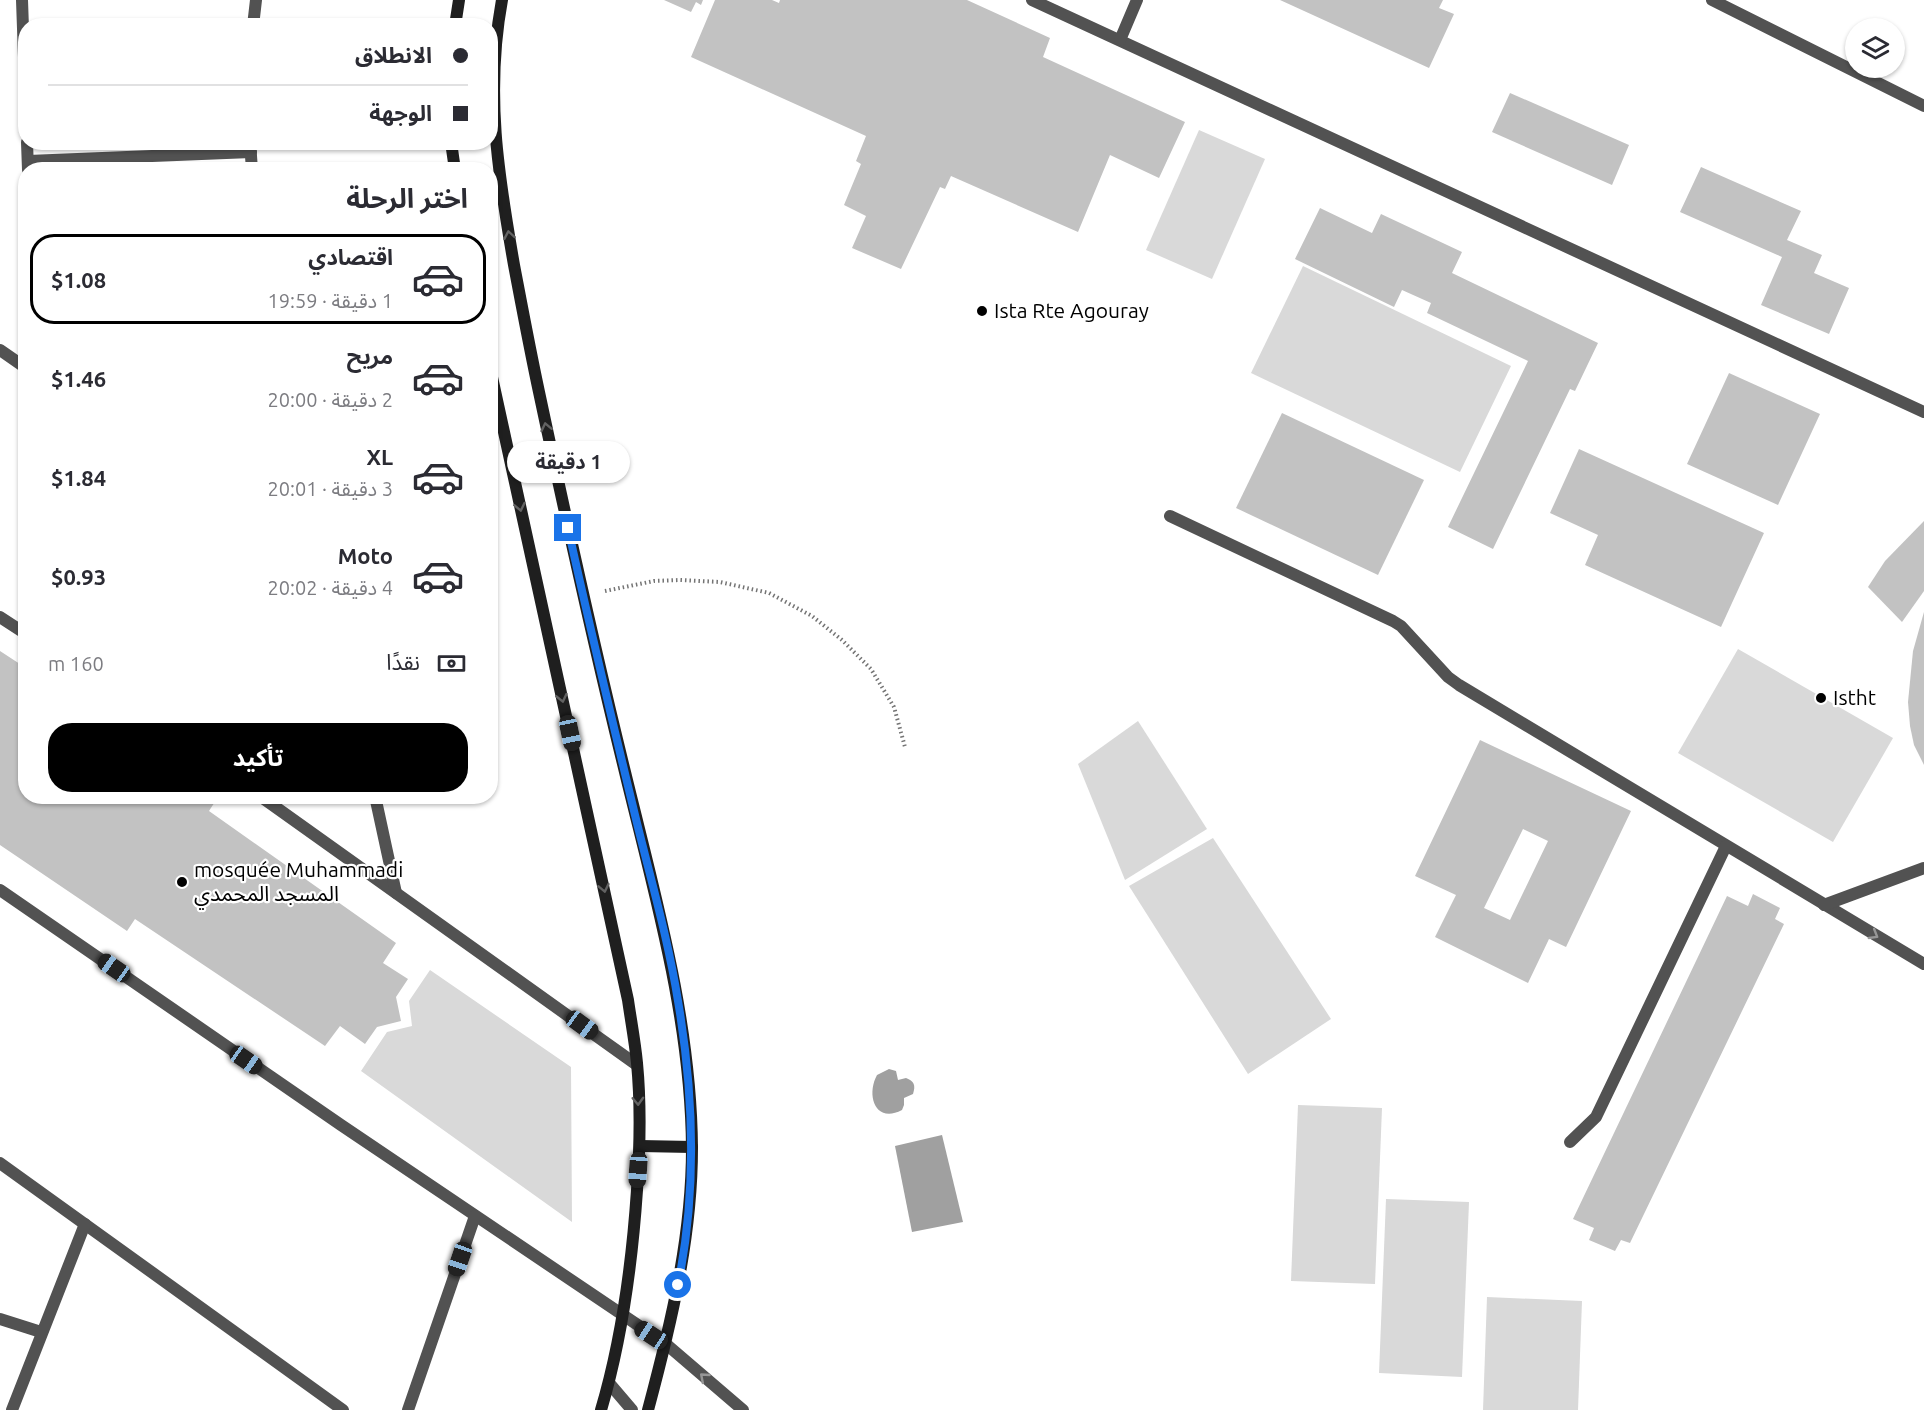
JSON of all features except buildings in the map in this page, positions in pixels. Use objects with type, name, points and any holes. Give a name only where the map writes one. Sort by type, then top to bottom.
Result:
[{"type":"main road","points":[[457,18],[459,0]]},
{"type":"main road","points":[[498,31],[502,0]]},
{"type":"main road","points":[[498,166],[529,346],[583,596],[664,931],[686,1054],[692,1148],[690,1200],[685,1244],[666,1344],[648,1410]]},
{"type":"main road","points":[[498,404],[628,1000],[637,1065],[640,1146],[634,1241],[609,1383],[601,1410]]},
{"type":"main road","points":[[640,1146],[692,1148]]},
{"type":"street","points":[[22,0],[23,18]]},
{"type":"street","points":[[254,18],[256,0]]},
{"type":"street","points":[[1032,0],[1924,412]]},
{"type":"street","points":[[1120,40],[1137,0]]},
{"type":"street","points":[[1717,1],[1924,106]]},
{"type":"street","points":[[65,162],[213,150]]},
{"type":"street","points":[[0,350],[18,362]]},
{"type":"street","points":[[1170,516],[1393,621],[1401,626],[1448,677],[1459,685],[1924,964]]},
{"type":"street","points":[[0,617],[18,629]]},
{"type":"street","points":[[271,804],[637,1065]]},
{"type":"street","points":[[377,804],[396,893]]},
{"type":"street","points":[[1570,1143],[1596,1117],[1726,846]]},
{"type":"street","points":[[1824,905],[1924,868]]},
{"type":"street","points":[[0,890],[475,1216],[666,1344],[743,1410]]},
{"type":"street","points":[[0,1163],[343,1410]]},
{"type":"street","points":[[408,1410],[475,1216]]},
{"type":"street","points":[[12,1410],[85,1224]]},
{"type":"street","points":[[0,1319],[41,1332]]},
{"type":"street","points":[[609,1383],[632,1410]]},
{"type":"path","points":[[583,596],[662,580],[720,582],[769,593],[812,616],[842,640],[871,669],[894,707],[905,747]]},
{"type":"shaded area","points":[[1199,130],[1265,159],[1212,279],[1146,250]]},
{"type":"shaded area","points":[[1303,266],[1511,366],[1460,472],[1251,373]]},
{"type":"shaded area","points":[[1738,649],[1893,738],[1833,842],[1678,753]]},
{"type":"shaded area","points":[[1138,721],[1207,829],[1125,880],[1078,764]]},
{"type":"shaded area","points":[[1213,838],[1331,1019],[1248,1074],[1129,886]]},
{"type":"shaded area","points":[[430,970],[571,1067],[572,1222],[361,1071],[387,1032],[412,1026],[409,1001]]},
{"type":"shaded area","points":[[889,1069],[896,1071],[898,1080],[906,1078],[913,1082],[914,1086],[913,1094],[904,1098],[902,1110],[885,1113],[875,1105],[872,1091],[877,1075]]},
{"type":"shaded area","points":[[1298,1105],[1382,1108],[1375,1284],[1291,1281]]},
{"type":"shaded area","points":[[942,1135],[963,1222],[912,1232],[895,1146]]},
{"type":"shaded area","points":[[1386,1199],[1469,1202],[1462,1377],[1379,1373]]},
{"type":"shaded area","points":[[1487,1297],[1582,1301],[1578,1410],[1483,1410]]},
{"type":"place","name":"Ista Rte Agouray","points":[[982,311]]},
{"type":"place","name":"Istht","points":[[1821,698]]},
{"type":"place","name":"mosquée Muhammadi المسجد المحمدي","points":[[182,882]]},
{"type":"route","points":[[568,528],[590,629],[664,931],[686,1054],[692,1148],[690,1200],[678,1285]]}]
